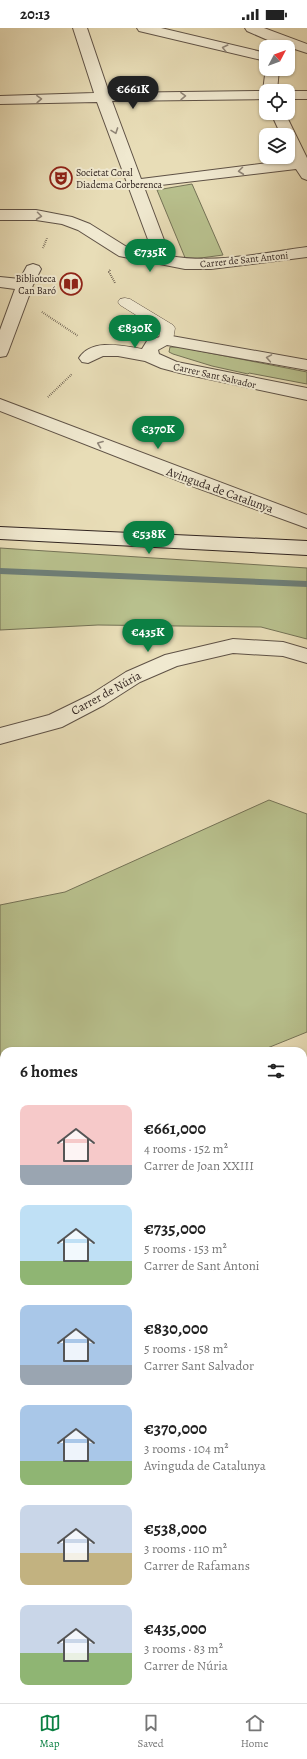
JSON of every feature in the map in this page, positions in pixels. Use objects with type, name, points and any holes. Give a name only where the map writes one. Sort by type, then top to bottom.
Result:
[{"type":"street","points":[[80,28],[103,97],[164,261]]},
{"type":"street","points":[[144,28],[245,53],[259,51]]},
{"type":"street","points":[[252,28],[261,40]]},
{"type":"street","points":[[0,100],[259,95]]},
{"type":"street","points":[[295,95],[307,95]]},
{"type":"street","points":[[135,184],[305,168],[295,149]]},
{"type":"street","points":[[0,220],[17,214]]},
{"type":"street","name":"Carrer de Sant Antoni","points":[[0,215],[17,214],[57,218],[76,223],[125,253],[185,264],[211,264],[307,252]]},
{"type":"street","points":[[0,352],[22,291],[33,269]]},
{"type":"street","points":[[0,282],[22,291]]},
{"type":"street","points":[[150,356],[150,350],[153,344],[166,340],[307,365]]},
{"type":"street","name":"Carrer Sant Salvador","points":[[94,355],[118,350],[150,356],[156,361],[248,383],[307,394]]},
{"type":"street","name":"Avinguda de Catalunya","points":[[0,405],[198,482],[307,522]]},
{"type":"street","points":[[0,533],[307,548]]},
{"type":"street","name":"Carrer de Núria","points":[[0,736],[55,721],[97,700],[133,677],[172,660],[233,646],[284,649],[307,656]]},
{"type":"lane","points":[[125,302],[168,328],[166,340]]},
{"type":"path","points":[[33,269],[57,218]]},
{"type":"path","points":[[125,253],[109,272],[125,302]]},
{"type":"path","points":[[22,291],[94,355],[29,416]]},
{"type":"green space","points":[[192,184],[223,255],[186,260],[157,190]]},
{"type":"green space","points":[[170,347],[179,347],[307,372],[307,384],[212,366],[173,354],[169,352]]},
{"type":"green space","points":[[0,548],[307,568],[307,639],[261,627],[98,625],[0,630]]},
{"type":"green space","points":[[269,800],[307,814],[307,1032],[270,1047],[0,1047],[0,905],[65,892]]},
{"type":"waterway","points":[[0,571],[307,584]]},
{"type":"place","name":"Societat Coral Diadema Corberenca","points":[[61,178]]},
{"type":"place","name":"Biblioteca Can Baró","points":[[71,284]]}]
